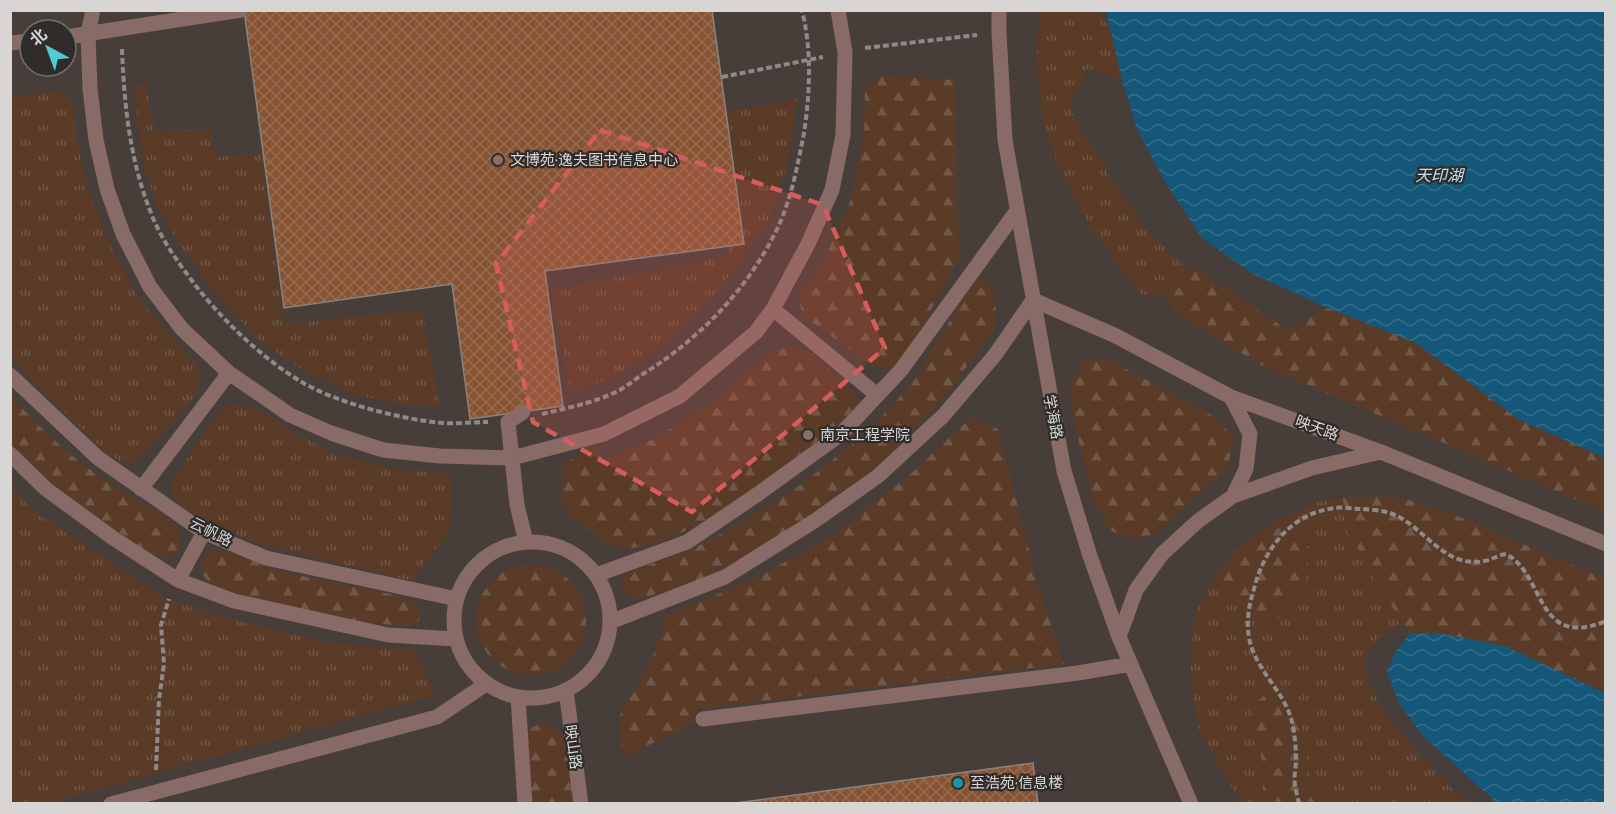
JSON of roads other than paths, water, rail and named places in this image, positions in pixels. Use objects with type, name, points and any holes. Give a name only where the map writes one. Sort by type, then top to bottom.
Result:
[{"type":"street","points":[[93,10],[88,34],[90,89],[96,140],[107,189],[123,234],[150,287],[176,320],[229,373],[290,415],[331,433],[383,450],[440,456],[512,458],[604,434],[680,396],[756,332],[773,309],[808,244],[832,190],[843,135],[845,52],[838,10]]},
{"type":"street","points":[[78,35],[241,10]]},
{"type":"street","name":"学海路","points":[[999,10],[1005,140],[1016,212],[1064,471],[1090,556],[1119,637],[1191,804]]},
{"type":"street","points":[[596,575],[687,542],[842,434],[901,370],[1016,212]]},
{"type":"street","points":[[610,622],[725,577],[816,520],[878,476],[943,416],[995,355],[1033,300]]},
{"type":"street","name":"映天路","points":[[1033,300],[1113,335],[1231,397],[1381,452],[1605,544]]},
{"type":"street","points":[[773,309],[878,395]]},
{"type":"street","points":[[141,489],[229,373]]},
{"type":"street","name":"云帆路","points":[[10,375],[99,458],[204,532],[266,558],[457,599]]},
{"type":"street","points":[[1231,397],[1250,434],[1246,469],[1233,496]]},
{"type":"street","points":[[523,412],[508,422],[517,505],[526,542]]},
{"type":"street","points":[[1119,637],[1136,590],[1162,554],[1198,521],[1233,496],[1312,468],[1381,452]]},
{"type":"street","points":[[10,454],[46,489],[113,538],[178,580],[234,601],[388,635],[456,639]]},
{"type":"street","points":[[178,580],[204,532]]},
{"type":"street","points":[[526,542],[546,543],[565,549],[582,560],[596,575],[607,597],[610,622],[606,643],[597,662],[584,679],[566,690],[542,698],[518,697],[486,684],[467,664],[456,639],[454,619],[457,599],[466,578],[482,560],[503,548],[526,542]]},
{"type":"street","points":[[703,719],[1131,664]]},
{"type":"street","points":[[111,804],[133,801],[155,791],[437,717],[486,684]]},
{"type":"street","name":"映山路","points":[[566,690],[581,804]]},
{"type":"street","points":[[518,697],[525,804]]},
{"type":"water","name":"天印湖","points":[[1106,11],[1605,11],[1605,458],[1518,419],[1416,343],[1328,308],[1253,274],[1202,238],[1165,182],[1137,129],[1122,80]]},
{"type":"water","points":[[1410,633],[1438,633],[1505,646],[1605,693],[1605,803],[1497,803],[1422,735],[1399,703],[1387,671],[1396,651]]},
{"type":"place","name":"文博苑·逸夫图书信息中心","points":[[498,160]]},
{"type":"place","name":"南京工程学院","points":[[808,435]]},
{"type":"place","name":"至浩苑·信息楼","points":[[958,783]]}]
